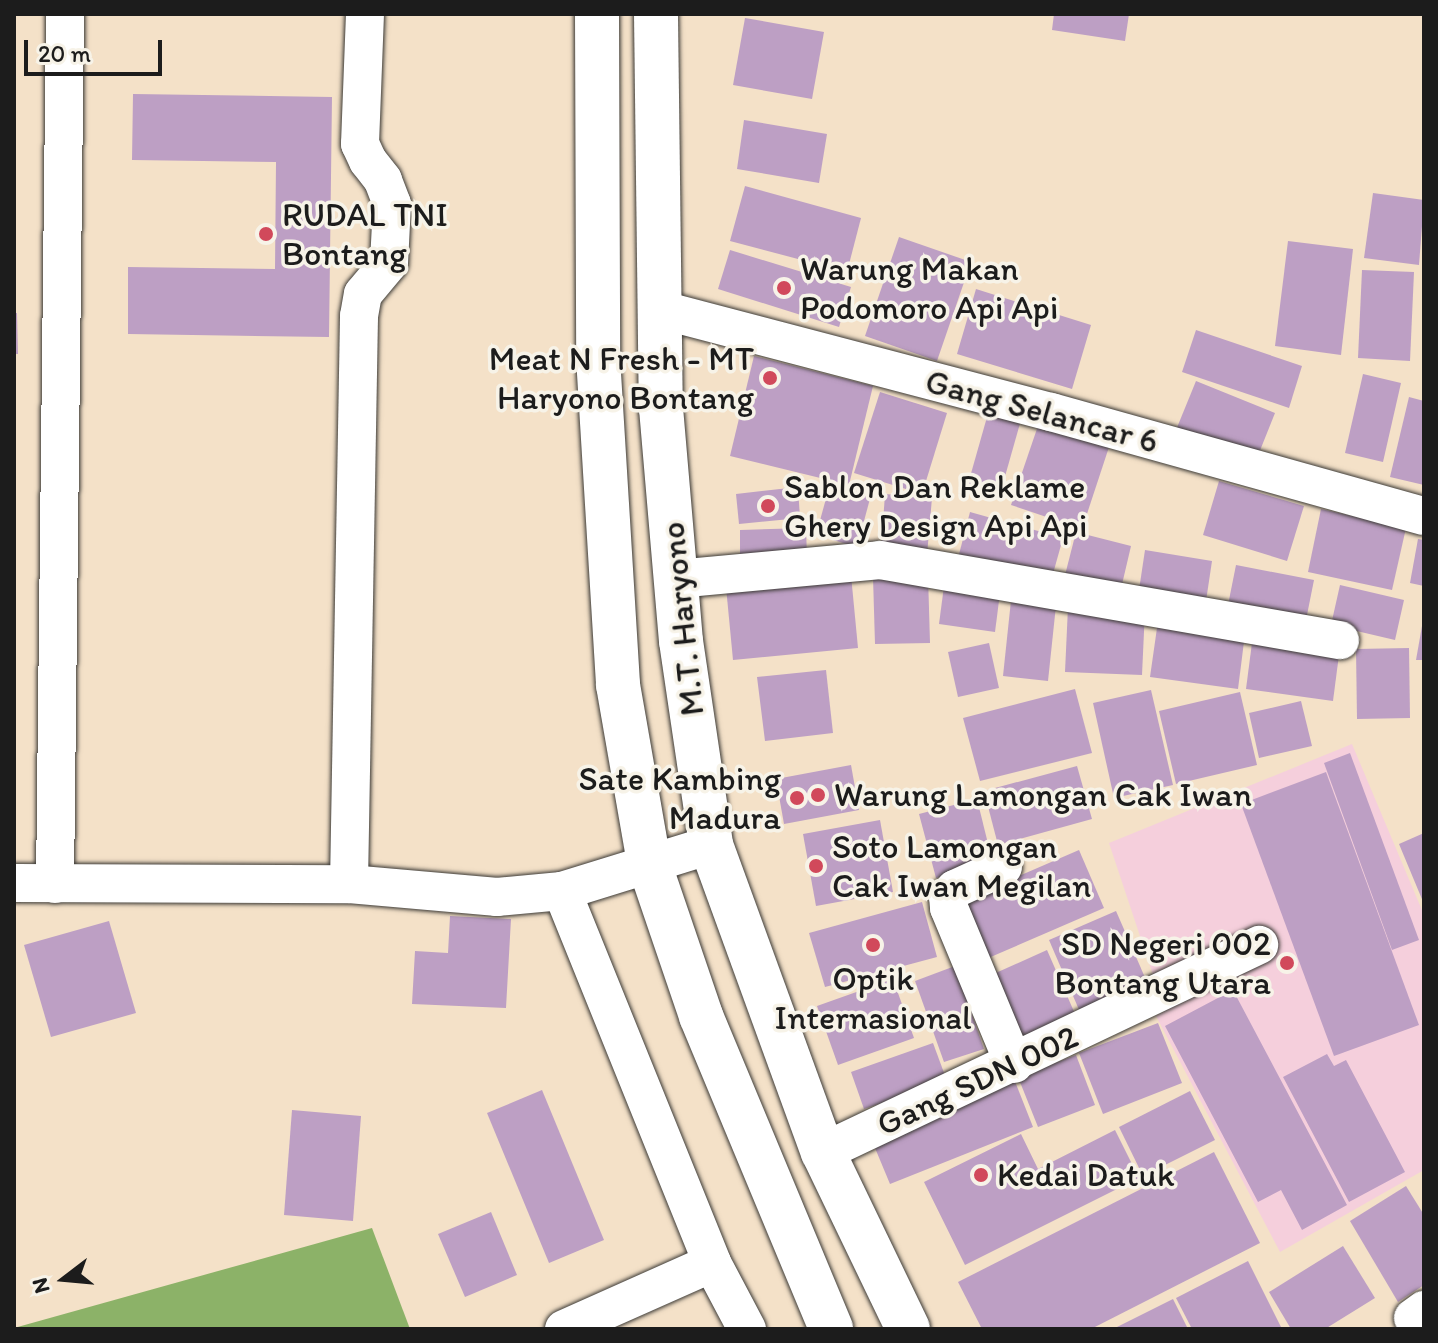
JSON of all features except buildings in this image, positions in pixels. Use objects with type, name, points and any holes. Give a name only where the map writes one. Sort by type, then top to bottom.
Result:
[{"type":"main road","name":"M.T. Haryono","points":[[597,14],[598,357],[609,544],[618,685],[649,863],[701,1016],[831,1329]]},
{"type":"main road","name":"M.T. Haryono","points":[[656,14],[661,408],[681,641],[711,845],[823,1152],[908,1329]]},
{"type":"street","points":[[55,884],[65,14]]},
{"type":"street","points":[[349,884],[359,316],[363,294],[389,263],[392,204],[383,180],[368,161],[360,144],[365,14]]},
{"type":"street","name":"Gang Selancar 6","points":[[658,309],[1051,412],[1424,516]]},
{"type":"street","points":[[676,579],[880,560],[1340,640]]},
{"type":"street","points":[[14,883],[349,884],[497,897],[562,891],[711,845]]},
{"type":"street","points":[[1003,867],[955,889],[948,896],[949,908],[1014,1064]]},
{"type":"street","points":[[562,891],[712,1263],[747,1329]]},
{"type":"street","name":"Gang SDN 002","points":[[823,1152],[1014,1064],[1259,945]]},
{"type":"street","points":[[564,1329],[712,1263]]},
{"type":"shaded area","name":"SD Negeri 002 Bontang Utara","points":[[1352,744],[1424,915],[1424,1170],[1280,1252],[1156,1016],[1165,1011],[1109,843]]},
{"type":"green space","points":[[372,1228],[410,1329],[14,1329],[14,1328]]},
{"type":"place","name":"RUDAL TNI Bontang","points":[[266,234]]},
{"type":"place","name":"Warung Makan Podomoro Api Api","points":[[784,288]]},
{"type":"place","name":"Meat N Fresh - MT Haryono Bontang","points":[[770,378]]},
{"type":"place","name":"Sablon Dan Reklame Ghery Design Api Api","points":[[768,506]]},
{"type":"place","name":"Warung Lamongan Cak Iwan","points":[[818,795]]},
{"type":"place","name":"Sate Kambing Madura","points":[[797,798]]},
{"type":"place","name":"Soto Lamongan Cak Iwan Megilan","points":[[816,866]]},
{"type":"place","name":"Optik Internasional","points":[[873,945]]},
{"type":"place","name":"SD Negeri 002 Bontang Utara","points":[[1287,963]]},
{"type":"place","name":"Kedai Datuk","points":[[981,1175]]}]
